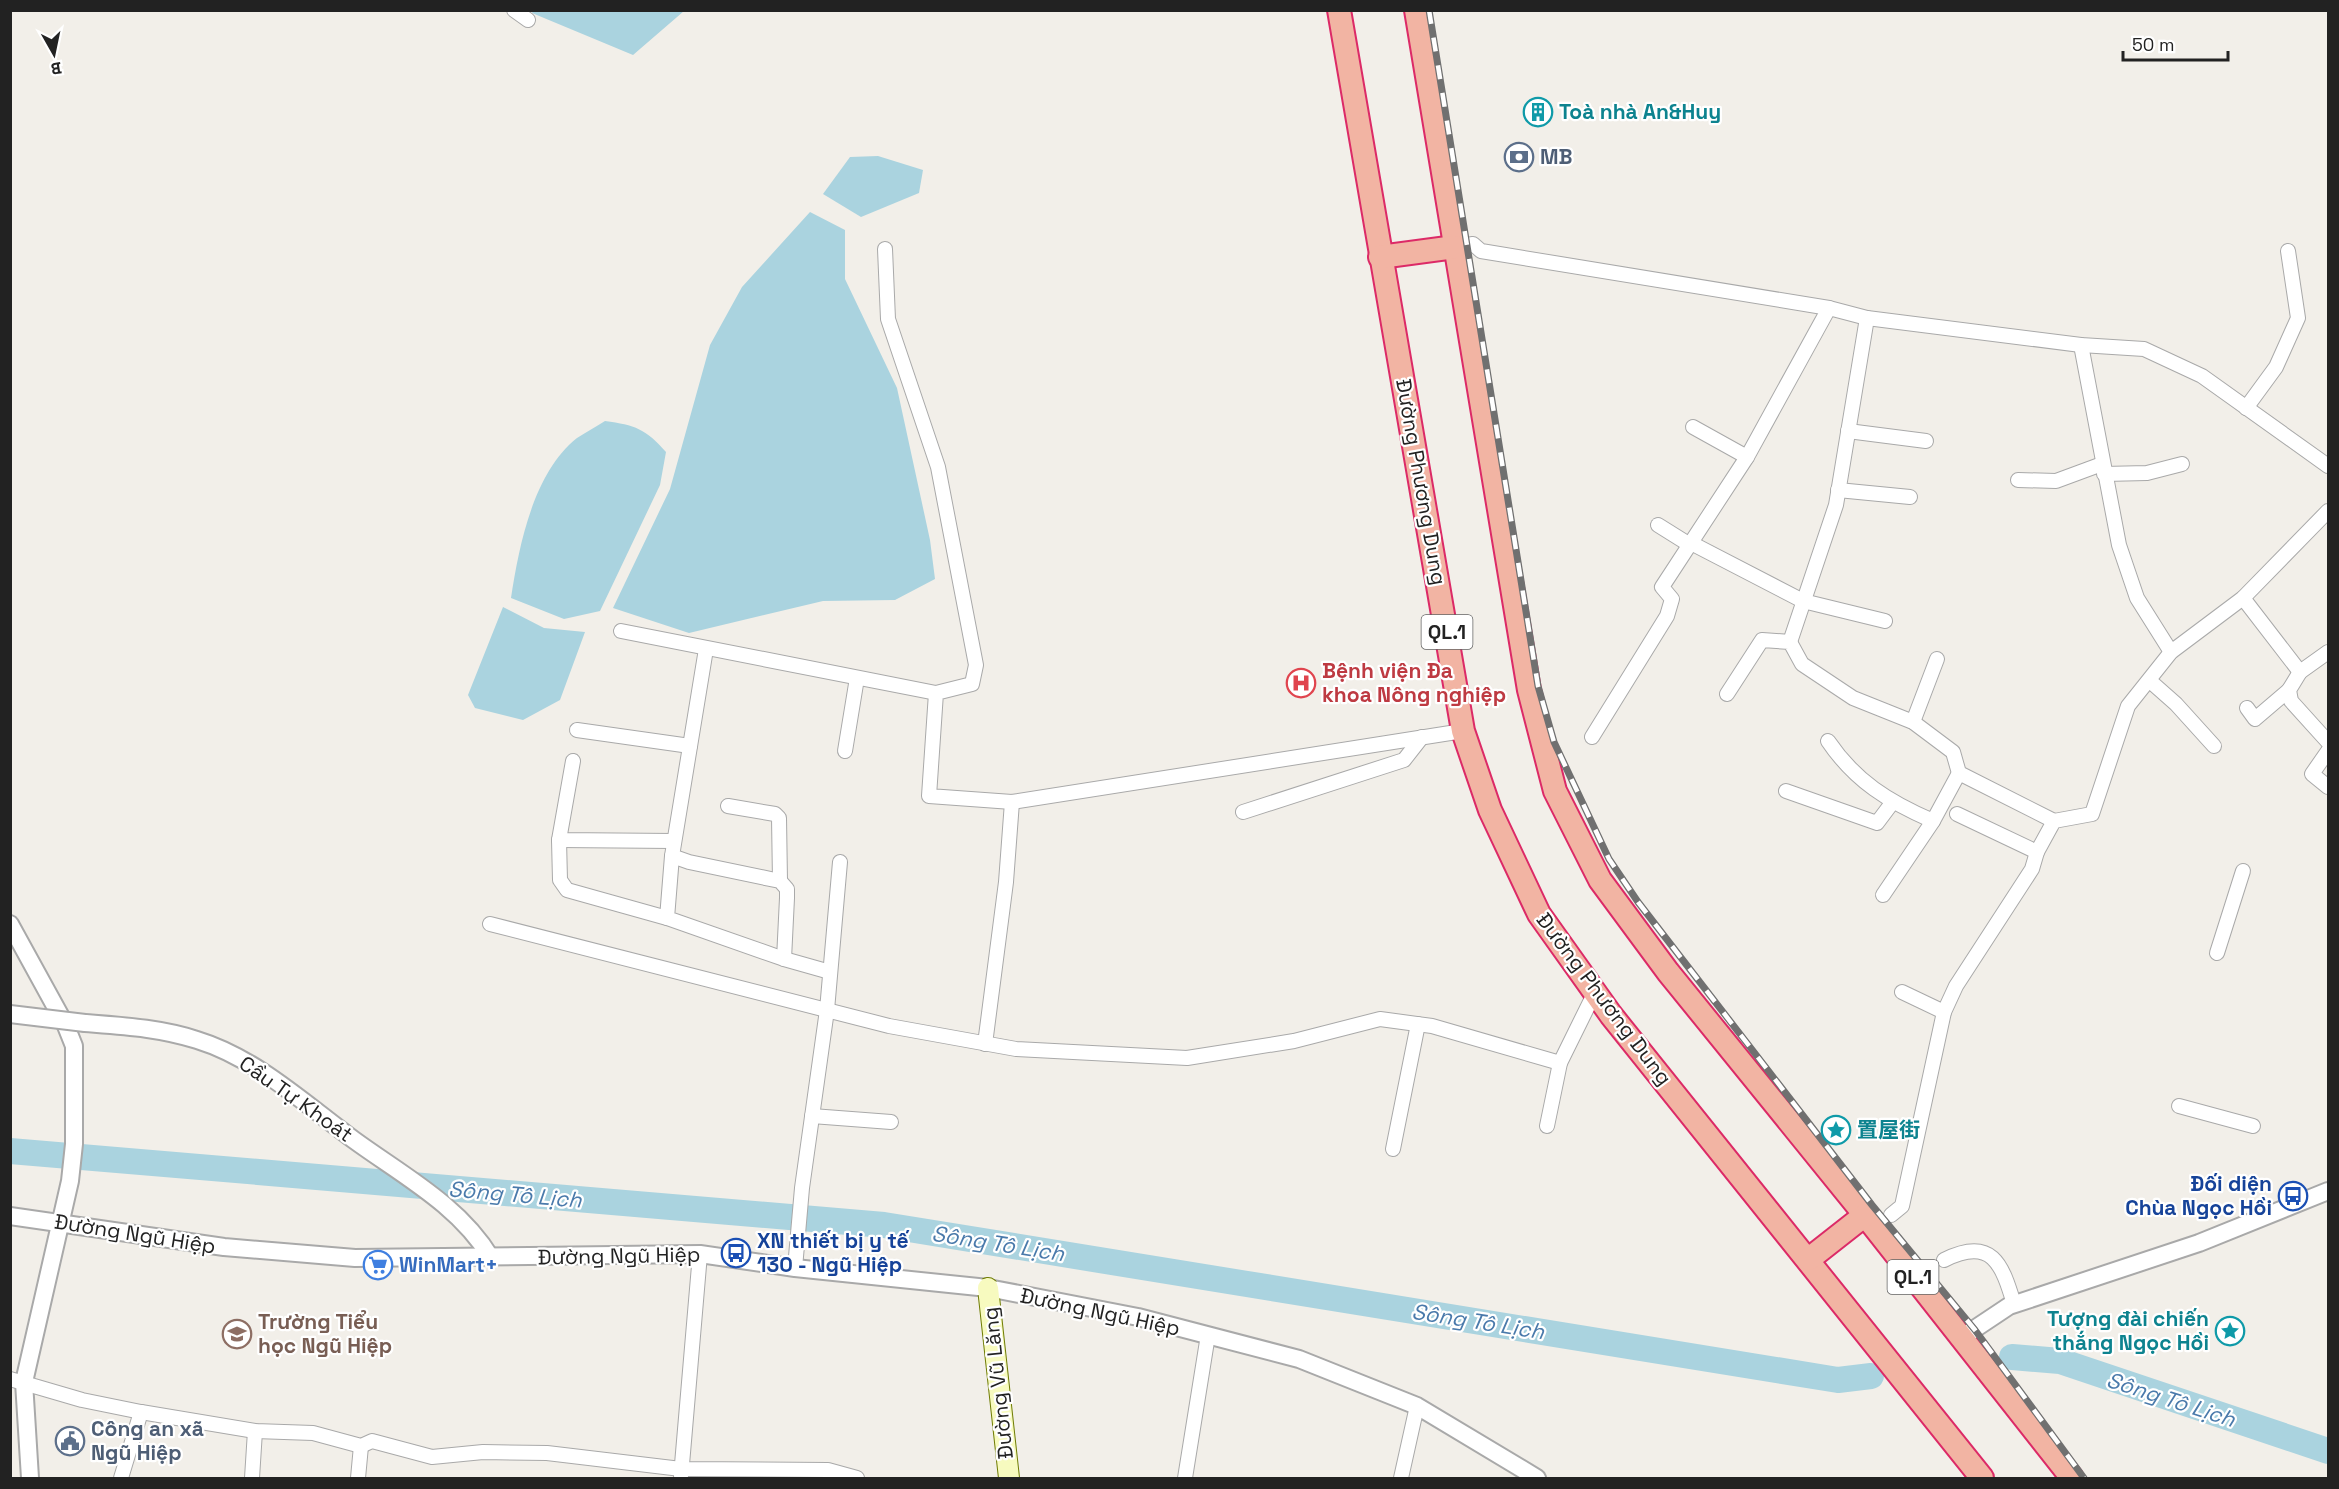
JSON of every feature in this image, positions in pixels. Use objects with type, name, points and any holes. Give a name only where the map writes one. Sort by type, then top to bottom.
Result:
[{"type":"highway","name":"Đường Phương Dung","points":[[1339,10],[1463,731],[1490,810],[1539,914],[1595,992],[1982,1479]]},
{"type":"highway","name":"QL.1","points":[[1416,10],[1529,690],[1555,790],[1600,880],[1675,981],[1865,1215],[2072,1479]]},
{"type":"highway","points":[[1380,257],[1455,247]]},
{"type":"highway","points":[[1809,1259],[1865,1215]]},
{"type":"main road","name":"Đường Vũ Lăng","points":[[988,1288],[1009,1479]]},
{"type":"street","points":[[513,10],[528,20]]},
{"type":"street","points":[[1455,247],[1473,244],[1481,251],[1829,308],[1867,318],[2081,345],[2144,349],[2202,376],[2328,466]]},
{"type":"street","points":[[621,631],[706,650],[936,693],[972,684],[976,665],[938,467],[888,319],[885,249]]},
{"type":"street","points":[[2247,408],[2276,367],[2298,318],[2288,251]]},
{"type":"street","points":[[1592,737],[1667,616],[1672,599],[1662,587],[1747,457],[1829,308]]},
{"type":"street","points":[[1867,318],[1838,490],[1812,581],[1790,642],[1802,664],[1853,698],[1913,722],[1953,752],[1959,773],[1933,821],[1883,895]]},
{"type":"street","points":[[2081,345],[2119,545],[2137,598],[2171,652]]},
{"type":"street","points":[[1693,427],[1747,457]]},
{"type":"street","points":[[1848,431],[1926,441]]},
{"type":"street","points":[[2018,480],[2056,481],[2103,469],[2147,473],[2182,464]]},
{"type":"street","points":[[1838,490],[1910,497]]},
{"type":"street","points":[[1959,773],[2054,820],[2092,814],[2128,706],[2171,652],[2243,598],[2328,511]]},
{"type":"street","points":[[1658,525],[1690,544],[1803,601],[1885,621]]},
{"type":"street","points":[[2243,598],[2300,672]]},
{"type":"street","points":[[1727,694],[1762,640],[1790,642]]},
{"type":"street","points":[[667,918],[674,841],[706,650]]},
{"type":"street","points":[[2247,708],[2255,719],[2289,690],[2300,672],[2328,652]]},
{"type":"street","points":[[1913,722],[1937,659]]},
{"type":"street","points":[[845,751],[858,678]]},
{"type":"street","points":[[2150,681],[2176,704],[2214,746]]},
{"type":"street","points":[[2289,690],[2291,701],[2328,742]]},
{"type":"street","points":[[936,693],[929,796],[1012,802],[1463,731]]},
{"type":"street","points":[[577,730],[690,746]]},
{"type":"street","points":[[1243,812],[1404,760],[1422,737]]},
{"type":"street","points":[[1828,741],[1843,763],[1892,803],[1933,821]]},
{"type":"street","points":[[2328,752],[2312,774],[2328,787]]},
{"type":"street","points":[[573,761],[559,840],[560,880],[567,890],[667,918],[784,959],[830,972]]},
{"type":"street","points":[[1786,791],[1877,823],[1892,803]]},
{"type":"street","points":[[985,1044],[1005,882],[1012,802]]},
{"type":"street","points":[[728,806],[775,814],[779,818],[780,881]]},
{"type":"street","points":[[1957,814],[2037,852]]},
{"type":"street","points":[[1891,1215],[1902,1206],[1944,1012],[1956,986],[2032,869],[2037,852],[2054,820]]},
{"type":"street","points":[[559,840],[674,841]]},
{"type":"street","points":[[672,856],[689,862],[780,881],[787,889],[784,959]]},
{"type":"street","points":[[795,1268],[802,1188],[827,1010],[840,862]]},
{"type":"street","points":[[2217,953],[2243,871]]},
{"type":"street","points":[[10,924],[66,1026],[74,1046],[74,1144],[70,1181],[62,1223],[17,1381],[30,1479]]},
{"type":"street","points":[[490,924],[889,1026],[1016,1049],[1187,1058],[1294,1041],[1380,1019],[1418,1024],[1560,1063]]},
{"type":"street","points":[[1547,1126],[1560,1063],[1595,992]]},
{"type":"street","points":[[1902,992],[1944,1012]]},
{"type":"street","name":"Cầu Tự Khoát","points":[[10,1014],[150,1028],[198,1040],[240,1057],[427,1191],[472,1231],[491,1258]]},
{"type":"street","points":[[1393,1149],[1418,1024]]},
{"type":"street","points":[[2179,1106],[2253,1126]]},
{"type":"street","points":[[812,1116],[891,1122]]},
{"type":"street","points":[[1961,1338],[2014,1304],[2199,1243],[2328,1191]]},
{"type":"street","name":"Đường Ngũ Hiệp","points":[[15,1216],[99,1231],[224,1247],[355,1258],[700,1254],[795,1268],[988,1288],[1138,1317],[1299,1359],[1417,1406],[1537,1479]]},
{"type":"street","points":[[1944,1260],[1960,1252],[1988,1255],[2004,1269],[2014,1304]]},
{"type":"street","points":[[681,1474],[700,1254]]},
{"type":"street","points":[[1185,1479],[1208,1335]]},
{"type":"street","points":[[17,1381],[82,1400],[141,1412],[255,1431],[313,1432],[361,1446],[372,1441],[432,1457],[483,1452],[547,1454],[681,1474],[801,1475],[828,1470],[857,1479]]},
{"type":"street","points":[[1401,1479],[1417,1406]]},
{"type":"street","points":[[121,1479],[141,1412]]},
{"type":"street","points":[[252,1479],[255,1431]]},
{"type":"street","points":[[358,1479],[361,1446]]},
{"type":"water","points":[[533,10],[684,11],[633,55],[532,13]]},
{"type":"water","points":[[878,156],[923,170],[919,193],[861,217],[823,194],[850,157]]},
{"type":"water","points":[[810,212],[845,230],[845,279],[897,388],[930,540],[935,579],[895,600],[823,601],[689,633],[613,608],[670,489],[710,345],[742,287]]},
{"type":"water","points":[[605,421],[639,429],[666,452],[660,485],[600,611],[564,619],[511,598],[518,556],[530,512],[549,470],[577,438]]},
{"type":"water","points":[[503,607],[544,628],[585,632],[560,700],[523,720],[475,708],[468,695]]},
{"type":"waterway","name":"Sông Tô Lịch","points":[[10,1151],[884,1225],[1838,1380],[1871,1376]]},
{"type":"waterway","name":"Sông Tô Lịch","points":[[2012,1357],[2060,1361],[2328,1451]]},
{"type":"railway","points":[[1429,10],[1538,686],[1554,742],[1609,859],[1638,902],[1872,1205],[1975,1330],[2084,1478]]},
{"type":"place","name":"Toà nhà An&Huy","points":[[1538,112]]},
{"type":"place","name":"MB","points":[[1519,157]]},
{"type":"place","name":"Bệnh viện Đa khoa Nông nghiệp","points":[[1301,683]]},
{"type":"place","name":"置屋街","points":[[1836,1130]]},
{"type":"place","name":"Đối diện Chùa Ngọc Hồi","points":[[2293,1196]]},
{"type":"place","name":"XN thiết bị y tế 130 - Ngũ Hiệp","points":[[736,1253]]},
{"type":"place","name":"WinMart+","points":[[378,1265]]},
{"type":"place","name":"Tượng đài chiến thắng Ngọc Hồi","points":[[2230,1331]]},
{"type":"place","name":"Trường Tiểu học Ngũ Hiệp","points":[[237,1334]]},
{"type":"place","name":"Công an xã Ngũ Hiệp","points":[[70,1441]]}]
